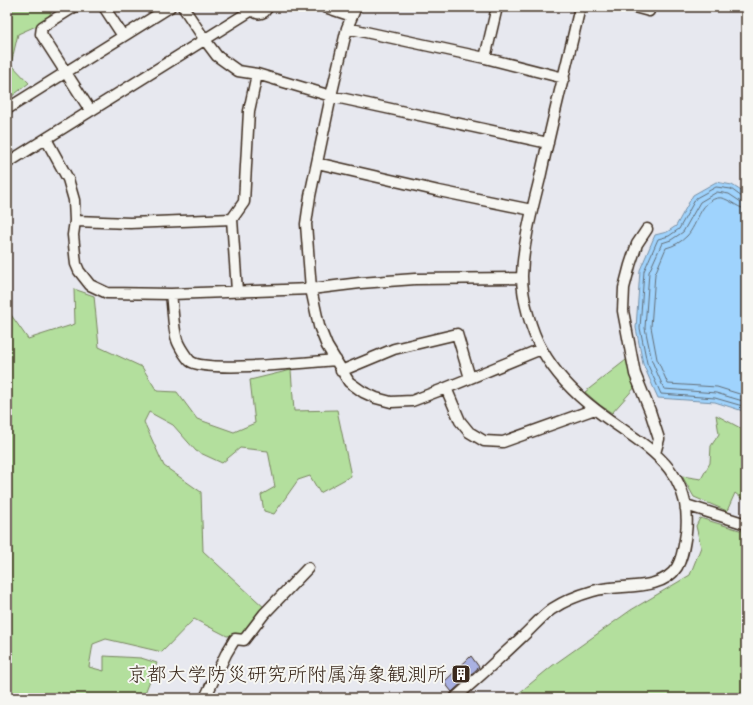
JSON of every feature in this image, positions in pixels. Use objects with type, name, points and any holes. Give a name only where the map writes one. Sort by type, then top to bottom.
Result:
[{"type":"street","points":[[74,7],[42,27],[41,34],[90,110]]},
{"type":"street","points":[[104,7],[123,36]]},
{"type":"street","points":[[7,109],[170,7]]},
{"type":"street","points":[[184,7],[217,56],[238,71],[257,74],[331,96],[548,143]]},
{"type":"street","points":[[7,163],[90,110],[205,40],[252,8],[256,13],[262,13],[268,7]]},
{"type":"street","points":[[324,7],[354,12],[347,28],[331,96],[310,196],[306,224],[311,289],[319,326],[327,346],[341,371],[349,382],[363,392],[376,398],[391,402],[412,401],[541,349]]},
{"type":"street","points":[[485,58],[497,7]]},
{"type":"street","points":[[455,698],[552,610],[571,598],[595,590],[655,583],[668,577],[676,568],[684,552],[686,505],[673,472],[655,453],[595,409],[573,390],[558,373],[541,349],[530,320],[525,300],[522,278],[525,247],[532,210],[580,7]]},
{"type":"street","points":[[634,7],[649,11],[650,7]]},
{"type":"street","points":[[347,28],[485,58],[564,78]]},
{"type":"street","points":[[237,291],[232,219],[244,202],[250,111],[257,74]]},
{"type":"street","points":[[46,139],[68,179],[74,200],[75,221],[73,235],[76,264],[90,285],[107,293],[171,294],[311,289],[415,279],[522,278]]},
{"type":"street","points":[[317,163],[439,191],[532,210]]},
{"type":"street","points":[[75,221],[130,223],[232,219]]},
{"type":"street","points":[[647,229],[637,244],[630,265],[624,288],[623,311],[635,374],[650,411],[659,439],[655,453]]},
{"type":"street","points":[[171,294],[177,341],[190,360],[196,364],[217,367],[336,360]]},
{"type":"street","points":[[341,371],[394,349],[457,334],[470,378]]},
{"type":"street","points":[[446,388],[460,421],[469,432],[484,441],[503,442],[595,409]]},
{"type":"street","points":[[686,505],[746,524]]},
{"type":"street","points":[[205,698],[226,654],[235,639],[244,640],[264,614],[308,568]]},
{"type":"green space","points":[[7,7],[60,7],[52,11],[45,22],[18,34],[11,64],[29,83],[7,100]]},
{"type":"green space","points":[[74,289],[94,296],[99,347],[142,367],[157,391],[177,392],[197,419],[234,432],[255,423],[250,380],[291,370],[294,411],[337,410],[351,476],[320,493],[310,476],[298,480],[274,514],[264,511],[261,495],[275,487],[268,451],[240,448],[222,463],[196,451],[173,425],[149,412],[144,422],[164,466],[201,492],[203,551],[266,609],[243,638],[235,635],[227,636],[194,619],[162,652],[106,639],[93,644],[89,667],[104,671],[104,656],[141,658],[157,663],[143,698],[7,698],[7,295],[9,312],[28,339],[75,324]]},
{"type":"green space","points":[[626,360],[636,386],[612,413],[585,392]]},
{"type":"green space","points":[[716,415],[746,431],[746,502],[735,493],[727,511],[694,497],[682,476],[701,479],[710,463],[711,446],[719,434]]},
{"type":"green space","points":[[700,518],[746,532],[746,698],[513,698],[552,666],[631,610],[690,575],[701,547],[696,526]]},
{"type":"water","points":[[716,182],[732,185],[746,194],[746,412],[715,402],[658,398],[643,364],[636,328],[640,270],[655,235],[667,232],[676,226],[693,195]]},
{"type":"building","name":"京都大学防災研究所附属海象観測所","points":[[471,656],[479,667],[452,692],[444,682]]},
{"type":"place","name":"京都大学防災研究所附属海象観測所","points":[[461,674]]}]
